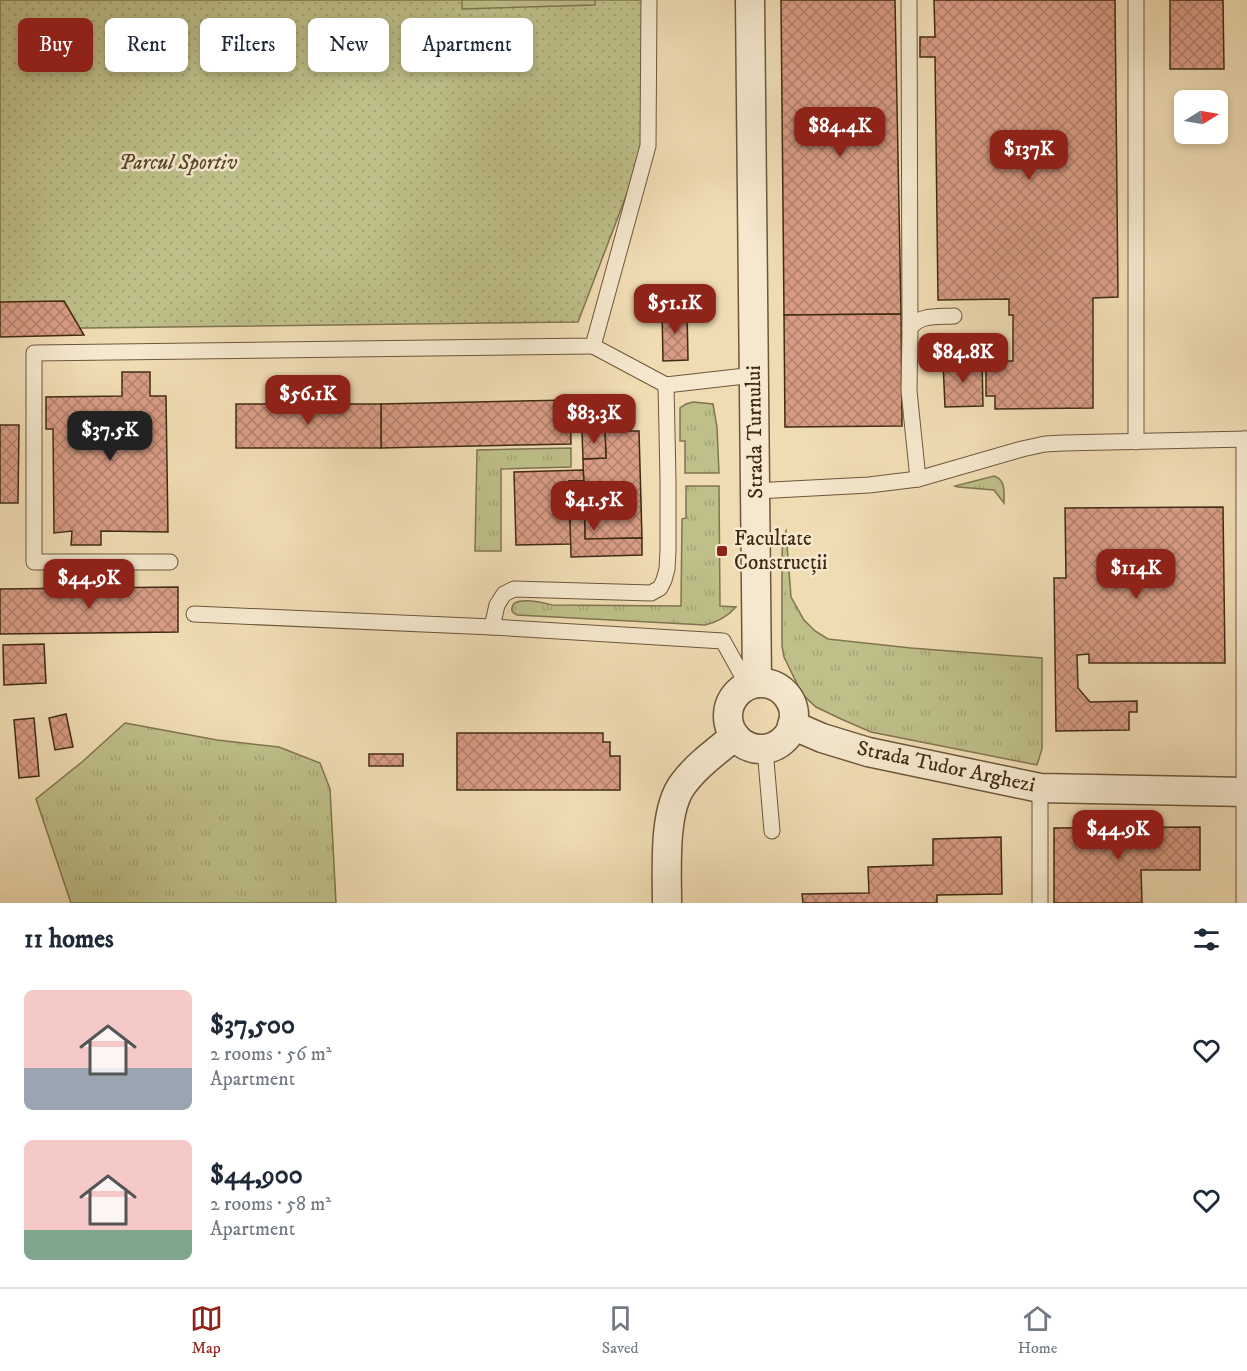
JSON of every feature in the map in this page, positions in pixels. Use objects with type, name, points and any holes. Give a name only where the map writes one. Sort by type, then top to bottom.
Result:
[{"type":"street","name":"Strada Turnului","points":[[750,0],[755,491],[753,684]]},
{"type":"street","points":[[753,684],[768,684],[778,688],[786,695],[794,714],[792,725],[785,738],[779,743],[765,749],[753,748],[743,744],[730,728],[729,708],[739,691],[753,684]]},
{"type":"street","name":"Strada Tudor Arghezi","points":[[792,725],[822,738],[868,752],[1040,788],[1246,792]]},
{"type":"street","points":[[667,903],[670,815],[676,794],[696,769],[735,736]]},
{"type":"lane","points":[[593,346],[648,146],[650,0]]},
{"type":"lane","points":[[909,0],[909,391],[918,479]]},
{"type":"lane","points":[[1136,0],[1136,442]]},
{"type":"lane","points":[[910,329],[913,323],[920,319],[954,316]]},
{"type":"lane","points":[[170,562],[34,562],[34,353],[593,346],[666,385],[754,375]]},
{"type":"lane","points":[[492,627],[497,605],[504,594],[514,590],[651,593],[660,588],[667,569],[668,550],[666,385]]},
{"type":"lane","points":[[755,491],[869,485],[918,479],[1045,444],[1245,439],[1244,903]]},
{"type":"lane","points":[[194,614],[492,627],[723,641],[753,684]]},
{"type":"lane","points":[[765,749],[772,831]]},
{"type":"lane","points":[[1040,788],[1040,903]]},
{"type":"green space","name":"Parcul Sportiv","points":[[0,0],[642,0],[645,146],[578,322],[0,329]]},
{"type":"green space","points":[[462,0],[595,0],[595,5],[462,9]]},
{"type":"green space","points":[[693,402],[713,404],[717,427],[719,473],[685,473],[685,441],[680,441],[680,408]]},
{"type":"green space","points":[[571,448],[571,467],[501,469],[501,551],[475,551],[477,450]]},
{"type":"green space","points":[[994,476],[1001,480],[1004,503],[994,490],[955,486]]},
{"type":"green space","points":[[686,486],[719,486],[720,606],[736,607],[726,616],[705,625],[517,615],[512,611],[514,604],[523,601],[552,605],[681,606],[682,519],[686,518]]},
{"type":"green space","points":[[786,531],[791,597],[804,620],[828,639],[1042,658],[1042,749],[1037,765],[871,732],[816,707],[802,694],[784,657],[782,646],[782,556],[783,537]]},
{"type":"green space","points":[[125,723],[217,740],[279,747],[320,763],[330,789],[336,903],[71,903],[36,799]]},
{"type":"building","points":[[781,0],[895,0],[901,314],[784,315]]},
{"type":"building","points":[[934,0],[1115,0],[1118,297],[1093,298],[1093,408],[995,409],[995,396],[986,396],[986,361],[1013,361],[1013,315],[1009,315],[1009,299],[938,300],[935,57],[920,57],[920,37],[935,37]]},
{"type":"building","points":[[1170,0],[1223,0],[1224,69],[1170,69]]},
{"type":"building","points":[[64,301],[84,335],[0,337],[0,302]]},
{"type":"building","points":[[687,309],[688,360],[663,361],[662,310]]},
{"type":"building","points":[[901,314],[902,426],[785,427],[784,315]]},
{"type":"building","points":[[982,361],[983,406],[945,407],[943,362]]},
{"type":"building","points":[[122,372],[150,372],[150,396],[166,396],[168,532],[101,531],[101,545],[71,545],[72,531],[54,533],[53,429],[46,429],[46,397],[122,396]]},
{"type":"building","points":[[570,400],[571,444],[381,448],[381,404]]},
{"type":"building","points":[[236,404],[381,404],[381,448],[236,448]]},
{"type":"building","points":[[0,425],[19,425],[18,503],[0,503]]},
{"type":"building","points":[[605,431],[639,431],[642,538],[585,539],[583,459],[606,458]]},
{"type":"building","points":[[605,431],[606,458],[583,459],[582,432]]},
{"type":"building","points":[[583,470],[584,481],[569,481],[571,544],[516,545],[514,472]]},
{"type":"building","points":[[569,481],[584,481],[585,539],[642,538],[642,555],[571,557]]},
{"type":"building","points":[[1223,507],[1225,663],[1089,663],[1089,654],[1077,655],[1078,688],[1090,702],[1137,701],[1137,712],[1129,712],[1129,730],[1056,731],[1054,578],[1066,578],[1065,508]]},
{"type":"building","points":[[178,587],[178,632],[0,634],[0,589]]},
{"type":"building","points":[[44,644],[46,683],[4,685],[3,645]]},
{"type":"building","points":[[66,714],[73,747],[55,750],[49,718]]},
{"type":"building","points":[[34,718],[39,776],[19,778],[14,720]]},
{"type":"building","points":[[457,733],[603,733],[603,742],[610,742],[610,756],[620,756],[620,790],[457,790]]},
{"type":"building","points":[[369,754],[403,754],[403,766],[369,766]]},
{"type":"building","points":[[1200,827],[1200,870],[1141,870],[1142,903],[1054,903],[1054,828]]},
{"type":"building","points":[[1001,837],[1002,894],[937,895],[937,903],[803,903],[802,894],[869,893],[868,867],[933,865],[933,839]]},
{"type":"place","name":"Facultate Construcții","points":[[722,551]]}]
